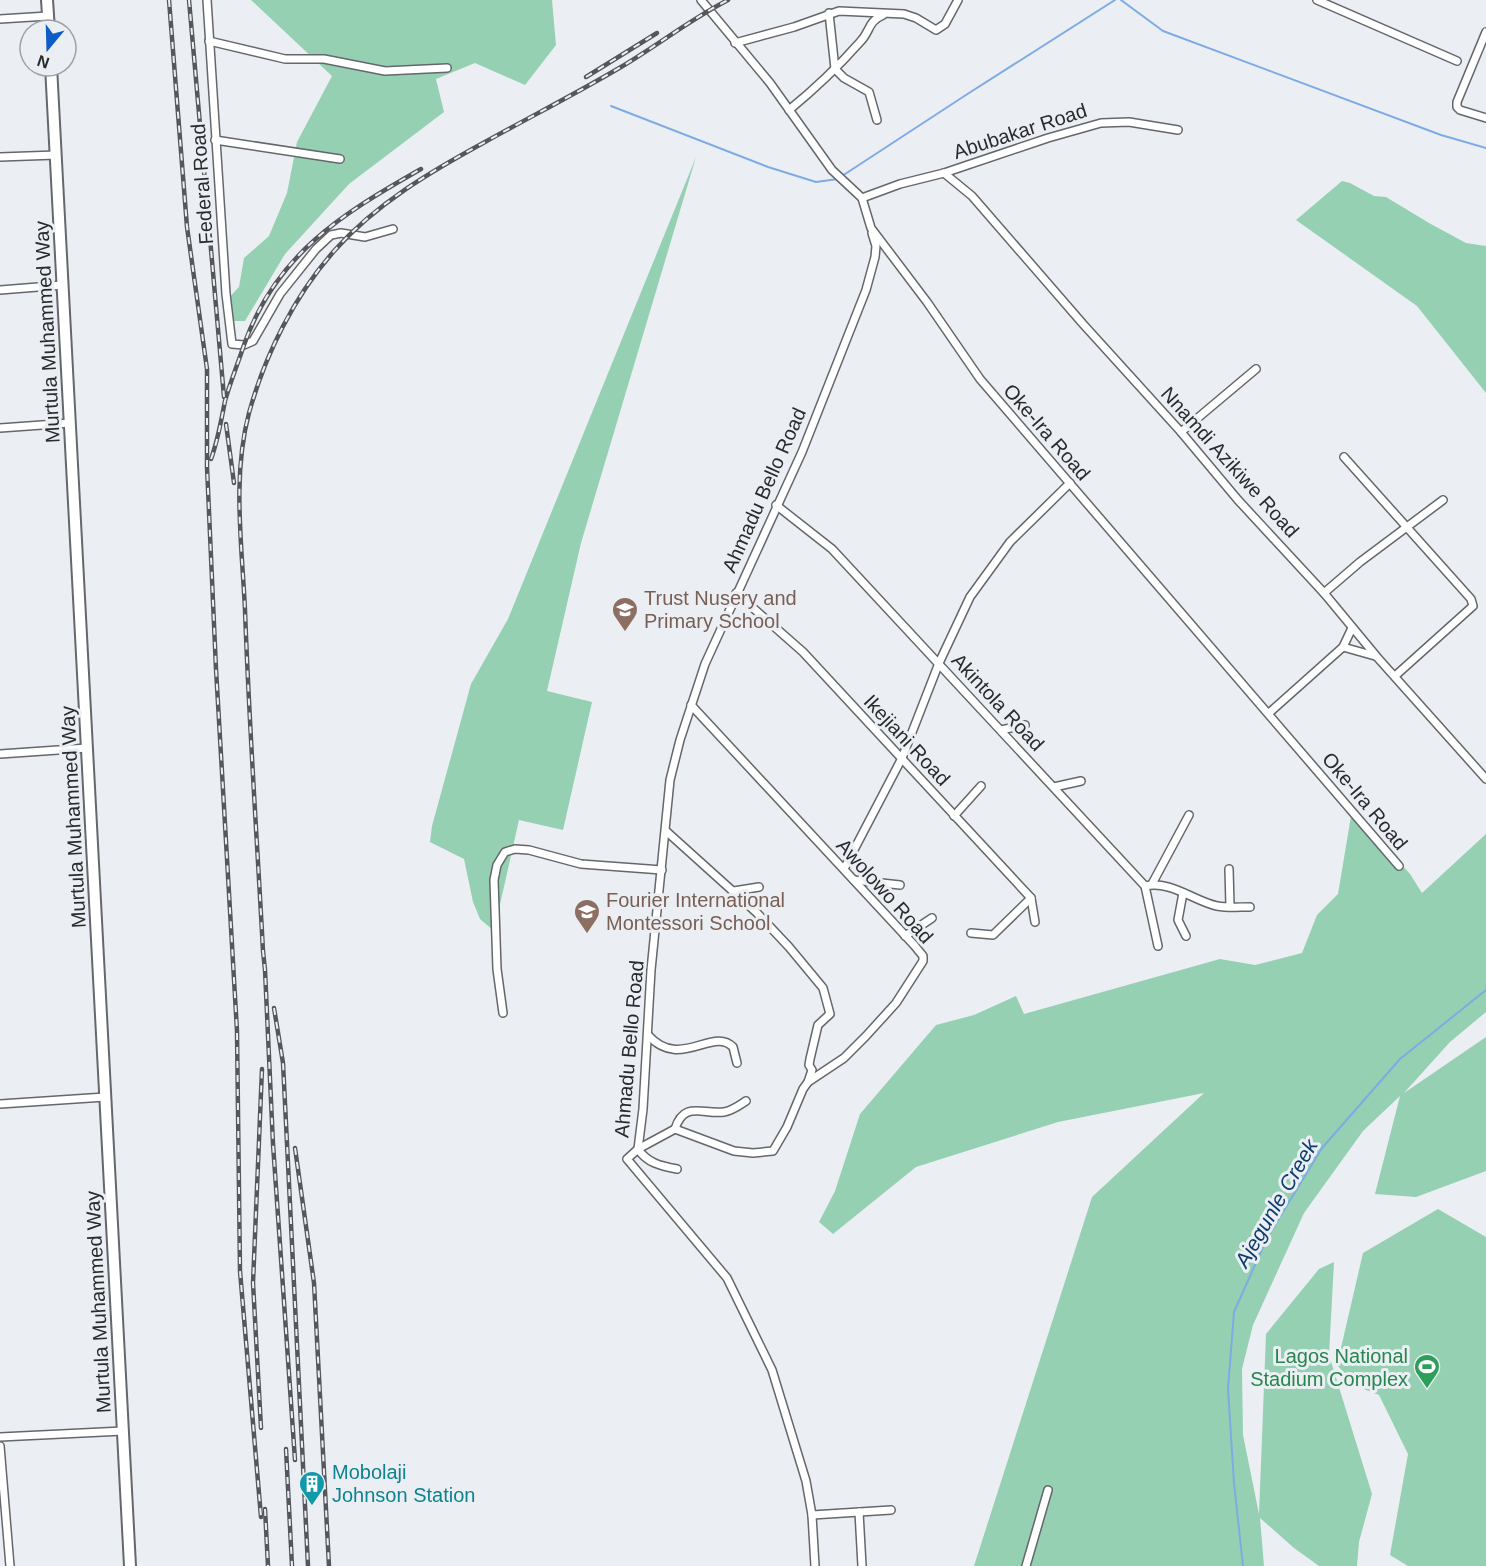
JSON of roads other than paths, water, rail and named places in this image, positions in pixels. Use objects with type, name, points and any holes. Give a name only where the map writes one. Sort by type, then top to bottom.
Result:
[{"type":"main road","points":[[47,0],[48,16]]},
{"type":"main road","name":"Murtula Muhammed Way","points":[[52,78],[130,1566]]},
{"type":"street","name":"Federal Road","points":[[207,0],[214,140],[232,344],[244,345],[253,341],[280,294],[316,249],[331,235],[341,233],[365,237],[393,229]]},
{"type":"street","name":"Oke-Ira Road","points":[[701,0],[770,83],[832,170],[862,198],[871,228],[927,302],[980,379],[1399,866]]},
{"type":"street","points":[[735,43],[794,27],[839,10],[904,14],[936,30],[945,24],[958,0]]},
{"type":"street","points":[[1317,0],[1457,60]]},
{"type":"street","points":[[829,13],[835,69],[844,78],[869,92],[878,120]]},
{"type":"street","points":[[789,110],[822,83],[863,39],[873,20],[886,14]]},
{"type":"street","points":[[0,19],[48,16]]},
{"type":"street","points":[[1486,32],[1457,102],[1457,107],[1461,110],[1486,118]]},
{"type":"street","points":[[209,41],[285,59],[324,59],[385,70],[447,68]]},
{"type":"street","name":"Abubakar Road","points":[[944,173],[1101,123],[1129,122],[1178,130]]},
{"type":"street","points":[[214,140],[340,159]]},
{"type":"street","points":[[0,157],[56,155]]},
{"type":"street","points":[[862,198],[900,184],[944,173]]},
{"type":"street","name":"Nnamdi Azikiwe Road","points":[[944,173],[972,196],[1486,779]]},
{"type":"street","name":"Ahmadu Bello Road","points":[[677,1169],[650,1161],[643,1157],[638,1149],[643,1109],[651,970],[670,780],[705,664],[802,452],[866,290],[876,252],[871,228]]},
{"type":"street","points":[[0,290],[63,285]]},
{"type":"street","points":[[1181,432],[1256,369]]},
{"type":"street","points":[[0,428],[69,423]]},
{"type":"street","points":[[1344,457],[1471,599],[1473,606],[1395,676]]},
{"type":"street","points":[[844,869],[902,758],[939,663],[970,597],[1010,542],[1070,483]]},
{"type":"street","points":[[1324,593],[1443,500]]},
{"type":"street","name":"Akintola Road","points":[[776,505],[832,549],[1148,885]]},
{"type":"street","name":"Ikejiani Road","points":[[736,593],[803,652],[1031,898]]},
{"type":"street","points":[[1269,713],[1343,647],[1352,628]]},
{"type":"street","points":[[1343,647],[1377,657]]},
{"type":"street","name":"Awolowo Road","points":[[691,705],[923,956],[922,965],[896,1003],[866,1036],[844,1058],[808,1082]]},
{"type":"street","points":[[1001,730],[1025,725]]},
{"type":"street","points":[[0,754],[87,748]]},
{"type":"street","points":[[1054,787],[1081,781]]},
{"type":"street","points":[[954,816],[981,786]]},
{"type":"street","points":[[1158,946],[1148,885],[1189,815]]},
{"type":"street","points":[[666,831],[734,891],[789,947],[823,988],[830,1014],[818,1025],[810,1059],[809,1065],[812,1070],[808,1082],[788,1127],[772,1151],[753,1153],[734,1151],[675,1129]]},
{"type":"street","points":[[503,1013],[497,969],[494,880],[497,865],[505,852],[515,849],[529,850],[581,864],[662,870]]},
{"type":"street","points":[[1229,869],[1230,906]]},
{"type":"street","points":[[854,880],[900,885]]},
{"type":"street","points":[[1148,885],[1183,893],[1217,906],[1250,907]]},
{"type":"street","points":[[734,891],[759,887]]},
{"type":"street","points":[[1183,893],[1178,920],[1186,936]]},
{"type":"street","points":[[1031,898],[1035,922]]},
{"type":"street","points":[[971,933],[993,935],[1031,898]]},
{"type":"street","points":[[905,936],[932,918]]},
{"type":"street","points":[[648,1035],[655,1042],[674,1050],[691,1049],[712,1042],[724,1041],[734,1047],[737,1063]]},
{"type":"street","points":[[0,1104],[105,1097]]},
{"type":"street","points":[[746,1101],[724,1112],[689,1111],[678,1119],[675,1129],[638,1149],[627,1159],[732,1286],[772,1370],[806,1481],[812,1515],[815,1566]]},
{"type":"street","points":[[0,1437],[123,1431]]},
{"type":"street","points":[[0,1446],[10,1566]]},
{"type":"street","points":[[1026,1566],[1048,1490]]},
{"type":"street","points":[[812,1515],[891,1510]]},
{"type":"street","points":[[859,1512],[862,1566]]},
{"type":"waterway","points":[[842,176],[1115,0]]},
{"type":"waterway","points":[[1121,0],[1163,31],[1441,135],[1486,148]]},
{"type":"waterway","points":[[611,106],[768,167],[816,182],[838,179]]},
{"type":"waterway","name":"Ajegunle Creek","points":[[1243,1566],[1234,1483],[1228,1389],[1234,1312],[1267,1238],[1322,1148],[1400,1059],[1486,990]]},
{"type":"railway","points":[[169,0],[187,227],[207,369],[207,467],[216,669],[237,1031],[240,1271],[261,1517]]},
{"type":"railway","points":[[189,0],[224,397]]},
{"type":"railway","points":[[295,1460],[273,1144],[240,536],[239,486],[249,413],[272,348],[294,306],[335,250],[368,218],[386,203],[444,165],[621,67],[728,0]]},
{"type":"railway","points":[[586,77],[657,33]]},
{"type":"railway","points":[[211,459],[225,401],[244,345],[274,285],[293,261],[339,220],[421,169]]},
{"type":"railway","points":[[226,424],[234,483]]},
{"type":"railway","points":[[274,1008],[283,1063],[308,1566]]},
{"type":"railway","points":[[261,1428],[253,1283],[262,1069]]},
{"type":"railway","points":[[295,1148],[314,1283],[329,1566]]},
{"type":"railway","points":[[286,1449],[292,1566]]},
{"type":"railway","points":[[265,1509],[268,1566]]},
{"type":"place","name":"Trust Nusery and Primary School","points":[[625,633]]},
{"type":"place","name":"Fourier International Montessori School","points":[[587,935]]},
{"type":"place","name":"Lagos National Stadium Complex","points":[[1427,1390]]},
{"type":"place","name":"Mobolaji Johnson Station","points":[[312,1507]]}]
